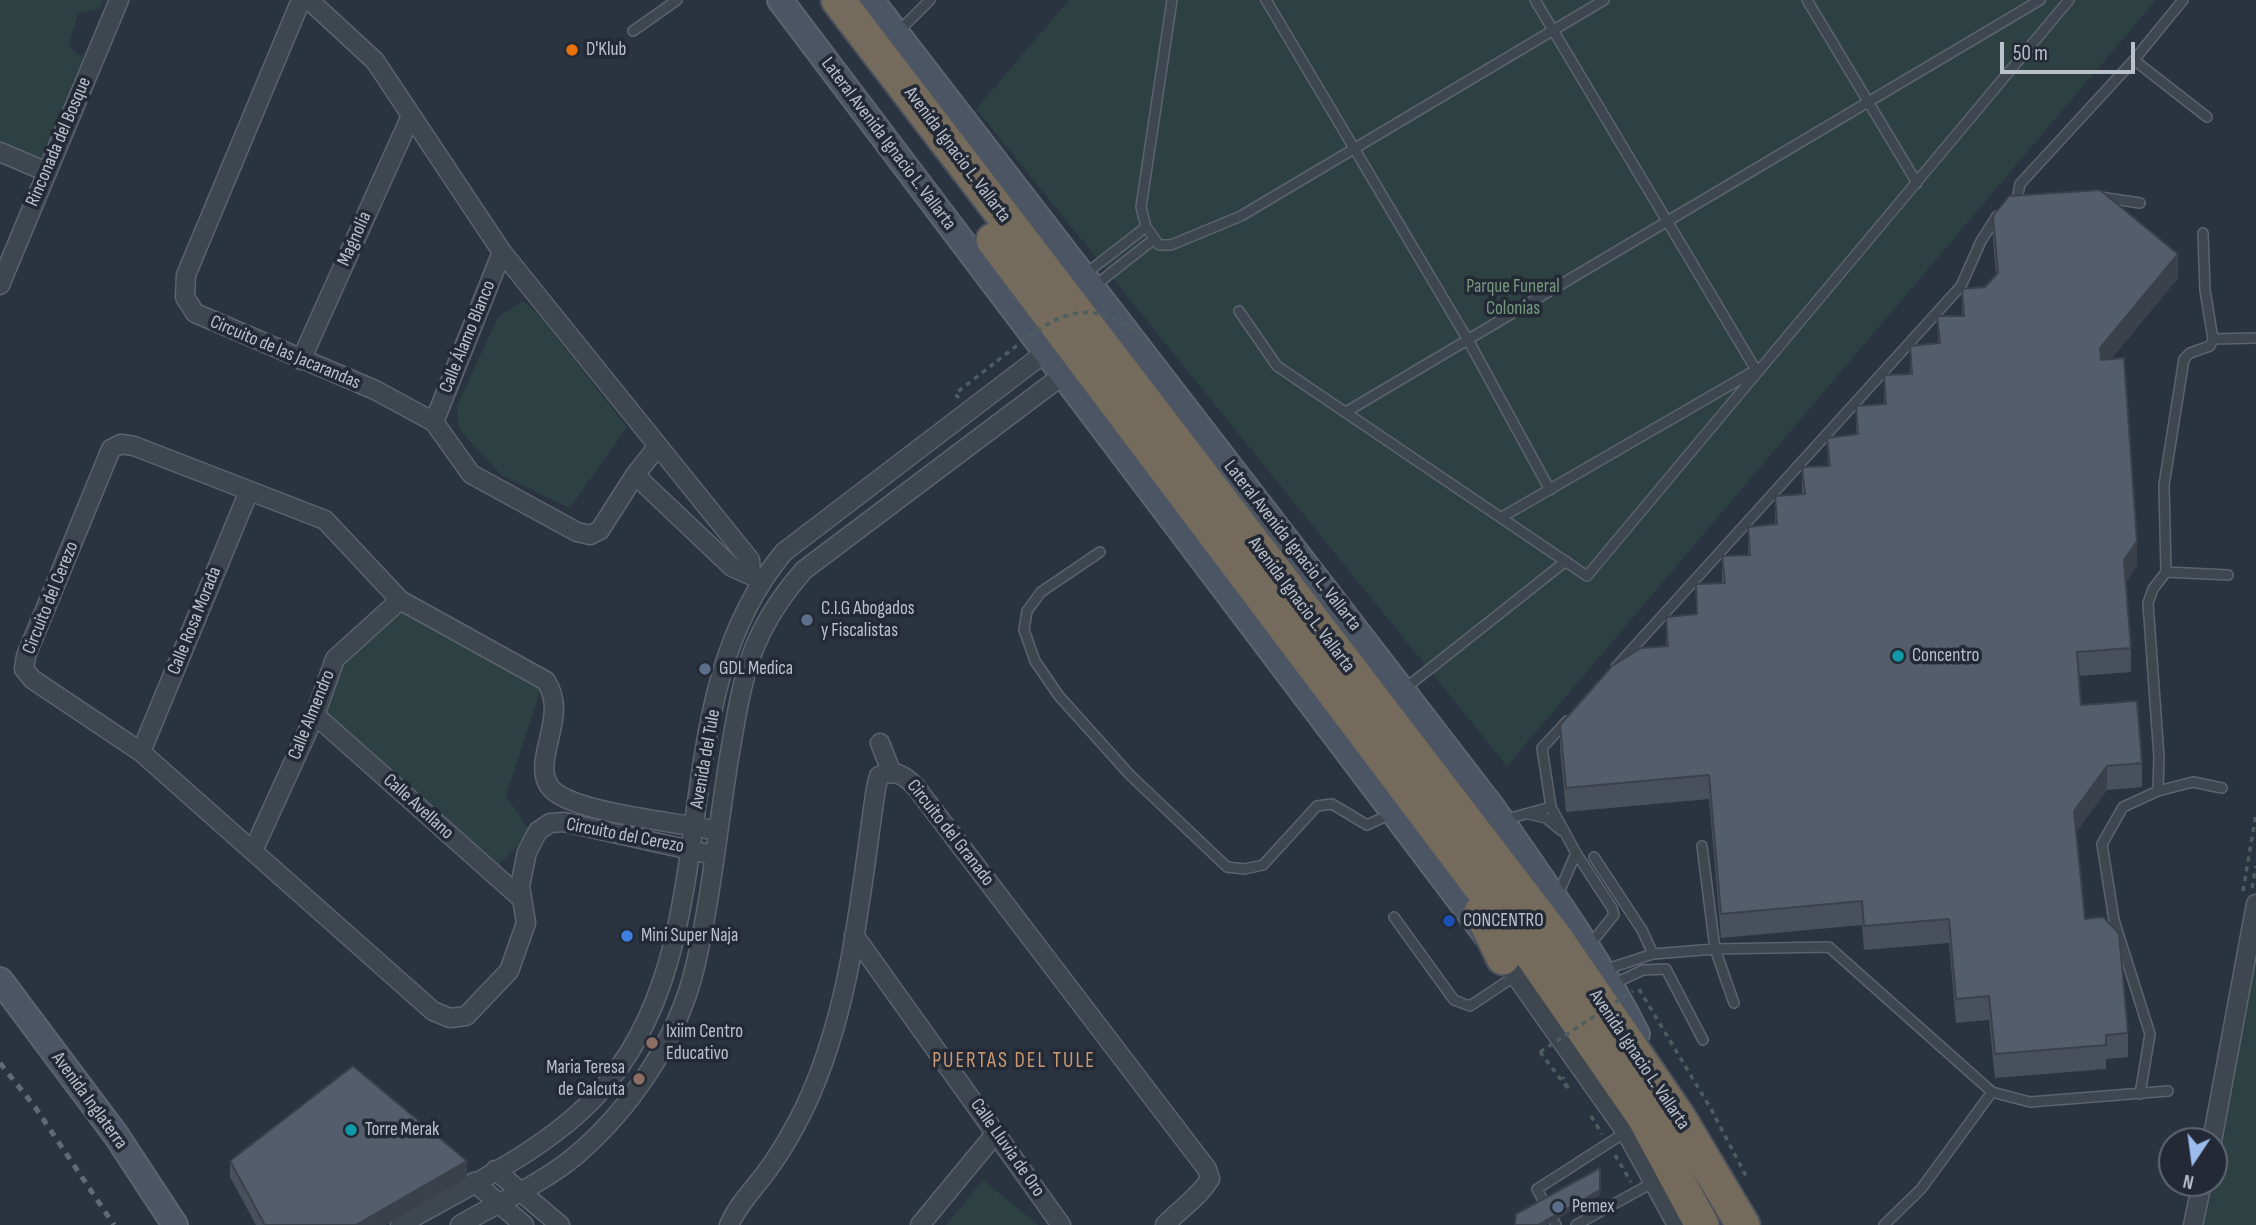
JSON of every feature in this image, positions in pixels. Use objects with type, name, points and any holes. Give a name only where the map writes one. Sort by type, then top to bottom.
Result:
[{"type":"highway","name":"Avenida Ignacio L. Vallarta","points":[[812,0],[1535,960],[1635,1124],[1702,1225]]},
{"type":"highway","name":"Avenida Ignacio L. Vallarta","points":[[838,0],[1556,938],[1678,1116],[1742,1225]]},
{"type":"highway","points":[[1446,841],[1509,967]]},
{"type":"street","name":"Rinconada del Bosque","points":[[0,285],[119,0]]},
{"type":"street","name":"Circuito de las Jacarandas","points":[[301,0],[186,275],[185,297],[195,313],[208,321],[375,390],[434,422],[471,474],[577,532],[590,535],[600,530],[657,446]]},
{"type":"street","points":[[309,0],[374,61],[502,252],[750,560],[756,577]]},
{"type":"street","name":"Lateral Avenida Ignacio L. Vallarta","points":[[780,0],[1509,967]]},
{"type":"street","name":"Lateral Avenida Ignacio L. Vallarta","points":[[871,0],[1402,690],[1557,897],[1588,947],[1616,982],[1678,1116]]},
{"type":"street","name":"Magnolia","points":[[301,360],[410,118]]},
{"type":"street","points":[[0,152],[47,172]]},
{"type":"street","name":"Calle Álamo Blanco","points":[[434,422],[502,252]]},
{"type":"street","name":"Avenida del Tule","points":[[400,1225],[551,1137],[577,1116],[600,1092],[634,1044],[660,993],[674,946],[725,660],[756,577],[784,552],[1046,352]]},
{"type":"street","name":"Avenida del Tule","points":[[460,1225],[571,1159],[597,1137],[653,1066],[678,1014],[695,969],[742,680],[758,633],[781,596],[804,570],[1063,375]]},
{"type":"street","name":"Circuito del Cerezo","points":[[713,855],[564,822],[550,823],[538,831],[527,852],[520,886],[526,923],[509,971],[466,1016],[450,1018],[433,1011],[141,752],[32,679],[24,669],[26,656],[111,449],[121,444],[134,446],[325,520],[400,600],[546,681],[556,705],[544,761],[545,778],[554,792],[569,800],[717,831]]},
{"type":"street","points":[[635,475],[733,567],[756,577],[781,596]]},
{"type":"street","points":[[661,500],[682,477]]},
{"type":"street","name":"Calle Rosa Morada","points":[[141,752],[249,491]]},
{"type":"street","points":[[700,538],[717,521]]},
{"type":"street","name":"Calle Almendro","points":[[253,851],[315,715],[335,659],[400,600]]},
{"type":"street","name":"Calle Avellano","points":[[315,715],[522,899]]},
{"type":"street","points":[[880,743],[891,771]]},
{"type":"street","name":"Circuito del Granado","points":[[729,1225],[734,1212],[772,1164],[803,1110],[831,1039],[847,978],[876,788],[879,776],[891,771],[905,776],[915,786],[1206,1169],[1210,1179],[1202,1192],[1181,1207],[1166,1225]]},
{"type":"street","points":[[564,822],[569,800]]},
{"type":"street","points":[[2215,1127],[2256,904]]},
{"type":"street","name":"Calle Lluvia de Oro","points":[[854,935],[1061,1225]]},
{"type":"street","name":"Avenida Ignacio L. Vallarta","points":[[1509,967],[1635,1124],[1654,1182],[1677,1225]]},
{"type":"street","name":"Avenida Inglaterra","points":[[0,980],[116,1135],[175,1225]]},
{"type":"street","points":[[920,1225],[996,1133]]},
{"type":"street","points":[[495,1170],[560,1225]]},
{"type":"street","points":[[474,1182],[524,1225]]},
{"type":"street","points":[[2193,1225],[2199,1197]]},
{"type":"lane","points":[[634,32],[677,0]]},
{"type":"lane","points":[[896,33],[930,0]]},
{"type":"lane","points":[[1172,0],[1142,207],[1146,227],[1159,245],[1171,245],[1241,216],[1604,0]]},
{"type":"lane","points":[[1266,0],[1468,340],[1550,490]]},
{"type":"lane","points":[[1535,0],[1756,370]]},
{"type":"lane","points":[[1807,0],[1917,183]]},
{"type":"lane","points":[[1346,412],[2040,0]]},
{"type":"lane","points":[[1239,311],[1277,366],[1587,576],[1756,370],[1917,183],[2069,0]]},
{"type":"lane","points":[[2019,220],[2016,201],[2020,184],[2134,60],[2183,0]]},
{"type":"lane","points":[[2134,60],[2207,117]]},
{"type":"lane","points":[[2083,197],[2140,203]]},
{"type":"lane","points":[[1607,676],[1961,286],[1981,241],[1997,215]]},
{"type":"lane","points":[[1088,282],[1146,227]]},
{"type":"lane","points":[[2158,792],[2159,757],[2148,603],[2153,589],[2166,572],[2164,485],[2184,359],[2190,353],[2210,346],[2213,339],[2205,290],[2203,233]]},
{"type":"lane","points":[[1088,282],[1154,239]]},
{"type":"lane","points":[[2213,339],[2256,338]]},
{"type":"lane","points":[[1502,517],[1756,370]]},
{"type":"lane","points":[[1100,552],[1041,592],[1027,611],[1024,630],[1035,661],[1059,696],[1112,755],[1206,850],[1227,867],[1244,869],[1263,865],[1317,806],[1332,804],[1367,825],[1392,813]]},
{"type":"lane","points":[[1402,690],[1566,561]]},
{"type":"lane","points":[[2166,572],[2228,575]]},
{"type":"lane","points":[[1570,718],[1542,748],[1551,807],[1614,915],[1588,947]]},
{"type":"lane","points":[[2140,1094],[2150,1034],[2115,920],[2102,844],[2123,807],[2158,792],[2193,782],[2222,788]]},
{"type":"lane","points":[[1502,821],[1551,807]]},
{"type":"lane","points":[[1526,814],[1546,818],[1566,834]]},
{"type":"lane","points":[[1702,846],[1715,948],[1734,1003]]},
{"type":"lane","points":[[1557,897],[1576,853]]},
{"type":"lane","points":[[1594,857],[1642,930],[1653,954]]},
{"type":"lane","points":[[1394,917],[1454,1000],[1462,1004],[1470,1006],[1509,967]]},
{"type":"lane","points":[[1616,982],[1653,954],[1715,948],[1829,947],[1992,1092],[2031,1102],[2168,1091]]},
{"type":"lane","points":[[1616,982],[1643,970],[1666,970],[1703,1040]]},
{"type":"lane","points":[[1884,1225],[1921,1189],[1992,1092]]},
{"type":"lane","points":[[1556,1225],[1537,1189],[1635,1124]]},
{"type":"lane","points":[[1576,1225],[1654,1182]]},
{"type":"path","points":[[998,361],[1047,323],[1069,314],[1094,313],[1121,320],[1143,339]]},
{"type":"path","points":[[1549,1054],[1569,1090],[1540,1052],[1616,982]]},
{"type":"green space","points":[[0,0],[103,0],[100,8],[78,14],[69,44],[75,53],[83,57],[44,155],[35,161],[0,150]]},
{"type":"green space","name":"Parque Funeral Colonias","points":[[1069,0],[2156,0],[1507,766],[976,109]]},
{"type":"green space","points":[[523,301],[542,319],[627,427],[570,508],[501,475],[459,429],[457,406],[498,317]]},
{"type":"green space","points":[[400,606],[541,688],[506,796],[531,832],[494,869],[321,715],[340,666]]},
{"type":"green space","points":[[2256,948],[2256,1225],[2203,1225],[2208,1197],[2228,1197],[2228,1127],[2222,1127]]},
{"type":"green space","points":[[983,1180],[1036,1223],[1038,1225],[946,1225]]},
{"type":"building","name":"Concentro","points":[[2100,190],[2178,254],[2100,348],[2101,360],[2124,358],[2137,541],[2124,560],[2131,648],[2077,652],[2081,705],[2137,701],[2142,763],[2107,766],[2074,811],[2085,919],[2103,917],[2119,933],[2128,1033],[2106,1035],[2106,1045],[1995,1054],[1989,996],[1956,999],[1949,919],[1864,926],[1862,901],[1721,914],[1709,775],[1566,788],[1560,725],[1612,666],[1641,648],[1668,646],[1666,617],[1697,614],[1696,584],[1725,583],[1722,556],[1750,555],[1748,527],[1777,524],[1775,496],[1805,494],[1802,467],[1830,466],[1827,438],[1858,434],[1856,406],[1886,404],[1884,375],[1912,374],[1910,346],[1940,343],[1937,316],[1964,316],[1962,289],[1985,287],[1998,273],[1993,216],[2009,196]]},
{"type":"building","name":"Torre Merak","points":[[353,1066],[467,1161],[356,1225],[265,1225],[230,1161]]},
{"type":"building","name":"Pemex","points":[[1600,1168],[1600,1190],[1538,1225],[1515,1225],[1516,1214]]},
{"type":"railway","points":[[0,1063],[35,1107],[114,1225]]},
{"type":"place","name":"D'Klub","points":[[572,50]]},
{"type":"place","name":"C.I.G Abogados y Fiscalistas","points":[[807,620]]},
{"type":"place","name":"Concentro","points":[[1898,656]]},
{"type":"place","name":"GDL Medica","points":[[705,669]]},
{"type":"place","name":"CONCENTRO","points":[[1449,921]]},
{"type":"place","name":"Mini Super Naja","points":[[627,936]]},
{"type":"place","name":"Ixiim Centro Educativo","points":[[652,1043]]},
{"type":"place","name":"Maria Teresa de Calcuta","points":[[639,1079]]},
{"type":"place","name":"Torre Merak","points":[[351,1130]]},
{"type":"place","name":"Pemex","points":[[1558,1207]]},
{"type":"district","name":"PUERTAS DEL TULE","points":[[1014,1062]]}]
